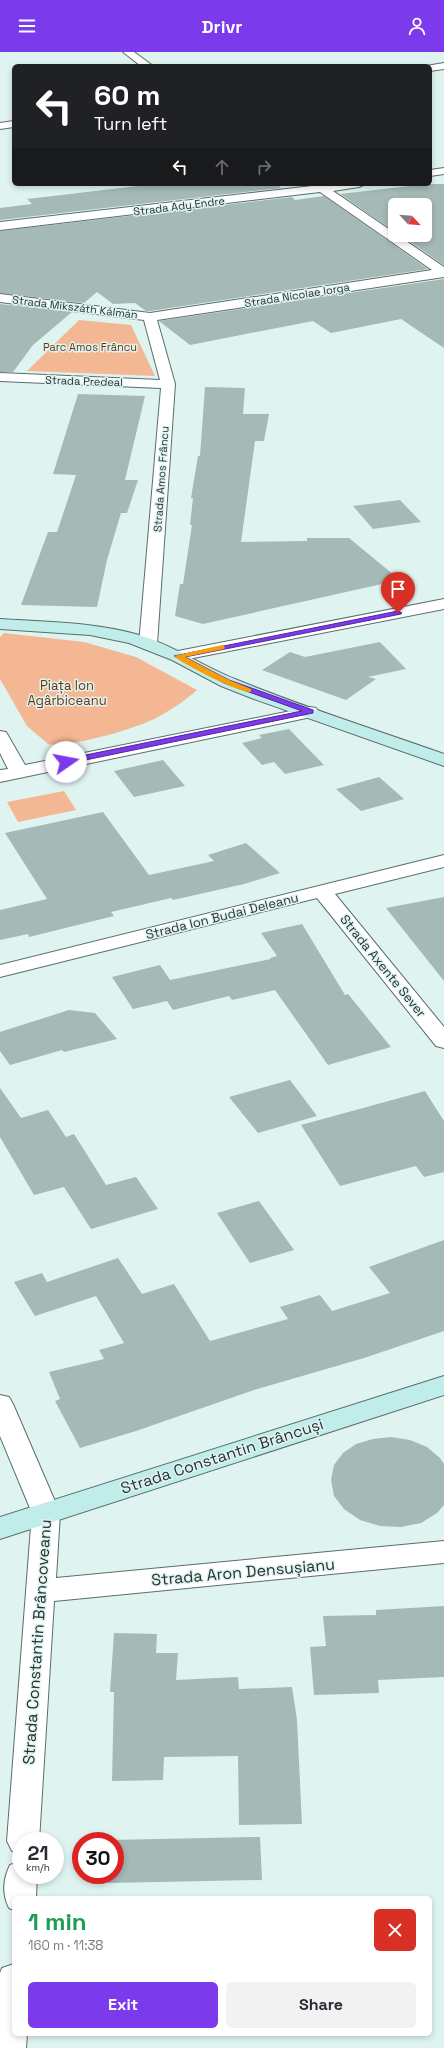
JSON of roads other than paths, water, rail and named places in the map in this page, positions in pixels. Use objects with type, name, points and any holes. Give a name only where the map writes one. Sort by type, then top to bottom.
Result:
[{"type":"main road","points":[[0,624],[90,630],[119,635],[148,644],[178,656],[227,682],[444,760]]},
{"type":"main road","name":"Strada Constantin Brâncuși","points":[[0,1528],[444,1384]]},
{"type":"street","points":[[128,52],[145,64]]},
{"type":"street","points":[[432,68],[444,66]]},
{"type":"street","points":[[0,126],[12,124]]},
{"type":"street","points":[[432,174],[444,171]]},
{"type":"street","name":"Strada Ady Endre","points":[[0,226],[332,186]]},
{"type":"street","points":[[319,187],[443,273]]},
{"type":"street","name":"Strada Nicolae Iorga","points":[[150,317],[443,273]]},
{"type":"street","name":"Strada Mikszáth Kálmán","points":[[0,298],[150,317]]},
{"type":"street","name":"Strada Amos Frâncu","points":[[148,644],[168,384],[150,317]]},
{"type":"street","name":"Strada Predeal","points":[[0,377],[168,384]]},
{"type":"street","points":[[178,656],[444,604]]},
{"type":"street","points":[[0,776],[310,712]]},
{"type":"street","points":[[0,736],[19,771]]},
{"type":"street","name":"Strada Ion Budai Deleanu","points":[[0,971],[444,861]]},
{"type":"street","name":"Strada Axente Sever","points":[[322,891],[444,1041]]},
{"type":"street","name":"Strada Constantin Brâncoveanu","points":[[0,1404],[46,1513],[24,1832]]},
{"type":"street","name":"Strada Aron Densușianu","points":[[41,1591],[444,1552]]},
{"type":"street","points":[[20,1896],[21,1884]]},
{"type":"street","points":[[9,2048],[12,2007]]},
{"type":"park label","name":"Parc Amos Frâncu","points":[[90,347]]},
{"type":"park label","name":"Piața Ion Agârbiceanu","points":[[67,692]]}]
